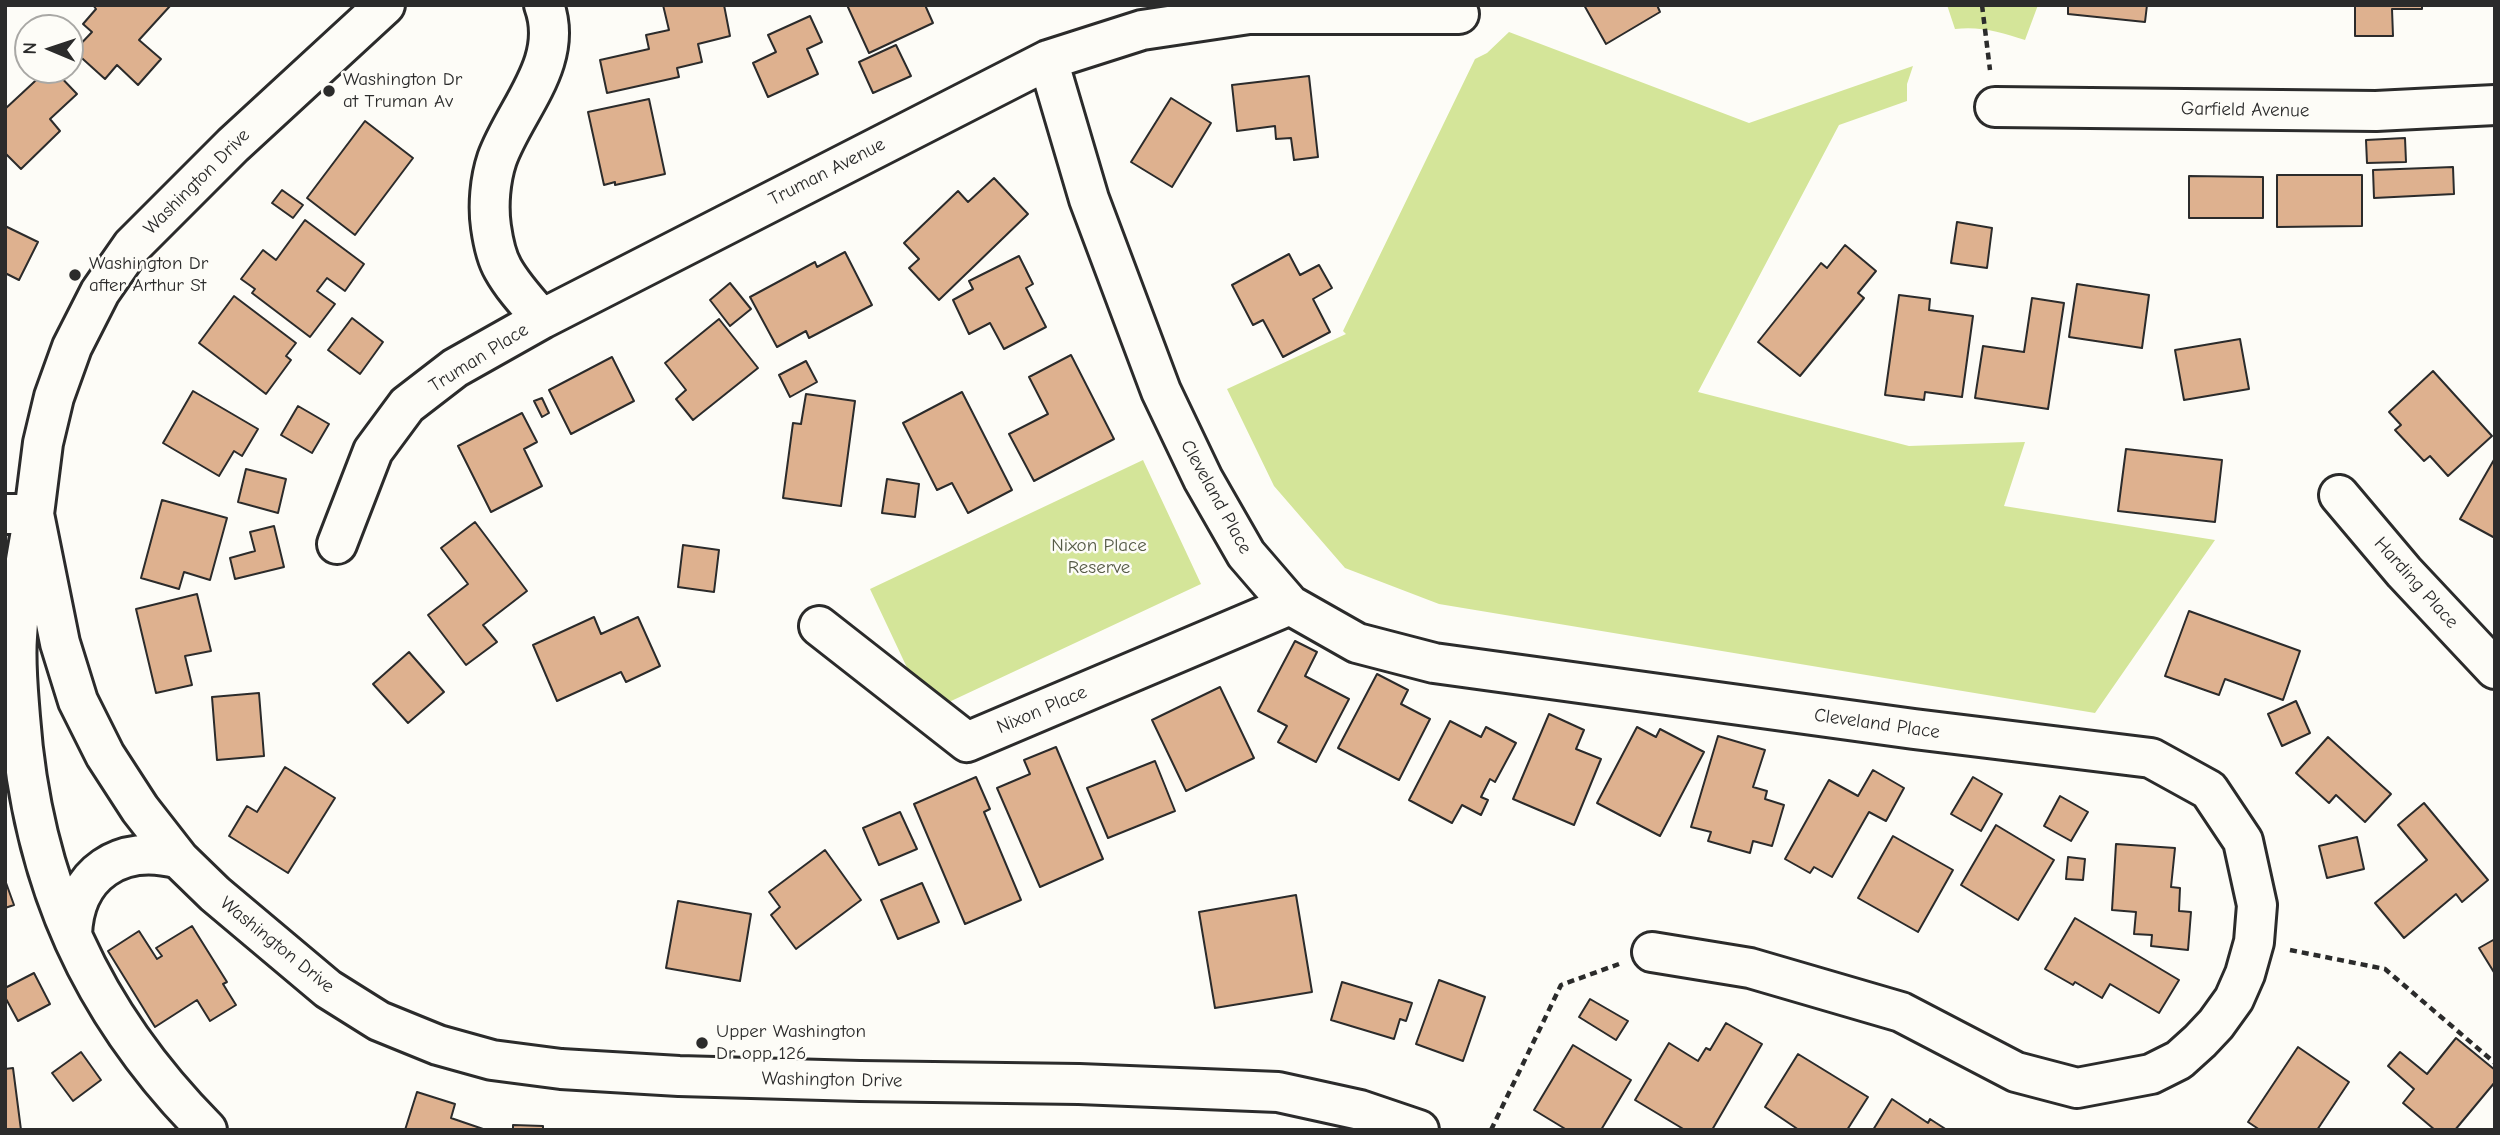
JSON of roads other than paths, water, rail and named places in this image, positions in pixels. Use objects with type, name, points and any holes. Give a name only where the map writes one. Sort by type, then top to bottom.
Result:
[{"type":"street","name":"Washington Drive","points":[[385,5],[178,198],[132,246],[100,292],[72,347],[54,397],[43,443],[20,514],[78,701],[104,755],[140,809],[179,859],[225,903],[328,989],[380,1021],[438,1045],[492,1060],[561,1069],[679,1076],[1093,1084],[1278,1092],[1360,1110],[1419,1130]]},
{"type":"street","points":[[542,319],[502,267],[489,214],[497,160],[540,78],[549,21],[544,5]]},
{"type":"street","name":"Truman Avenue","points":[[542,319],[1048,60],[1142,30],[1249,13],[1459,14]]},
{"type":"street","name":"Cleveland Place","points":[[1048,60],[1088,199],[1161,391],[1203,479],[1246,554],[1290,605],[1357,643],[1434,663],[1914,729],[2151,758],[2209,790],[2243,841],[2257,905],[2253,942],[2245,974],[2234,999],[2217,1024],[2179,1060],[2151,1074],[2077,1088],[2016,1072],[1901,1012],[1749,968],[1652,952]]},
{"type":"street","name":"Garfield Avenue","points":[[1995,107],[2376,111],[2495,105]]},
{"type":"street","name":"Truman Place","points":[[337,544],[373,451],[407,405],[455,368],[542,319]]},
{"type":"street","name":"Harding Place","points":[[2339,495],[2404,572],[2495,669]]},
{"type":"street","points":[[20,514],[21,590],[16,640],[21,734],[39,843],[53,889],[72,935],[116,1020],[186,1108],[207,1130]]},
{"type":"street","name":"Nixon Place","points":[[819,626],[967,742],[1290,605]]},
{"type":"street","points":[[72,935],[72,922],[80,897],[104,868],[128,856],[141,854],[179,859]]},
{"type":"place","name":"Washington Dr at Truman Av","points":[[329,91]]},
{"type":"place","name":"Washington Dr after Arthur St","points":[[75,275]]},
{"type":"place","name":"Upper Washington Dr opp 126","points":[[702,1043]]},
{"type":"park label","name":"Nixon Place Reserve","points":[[1099,557]]}]
